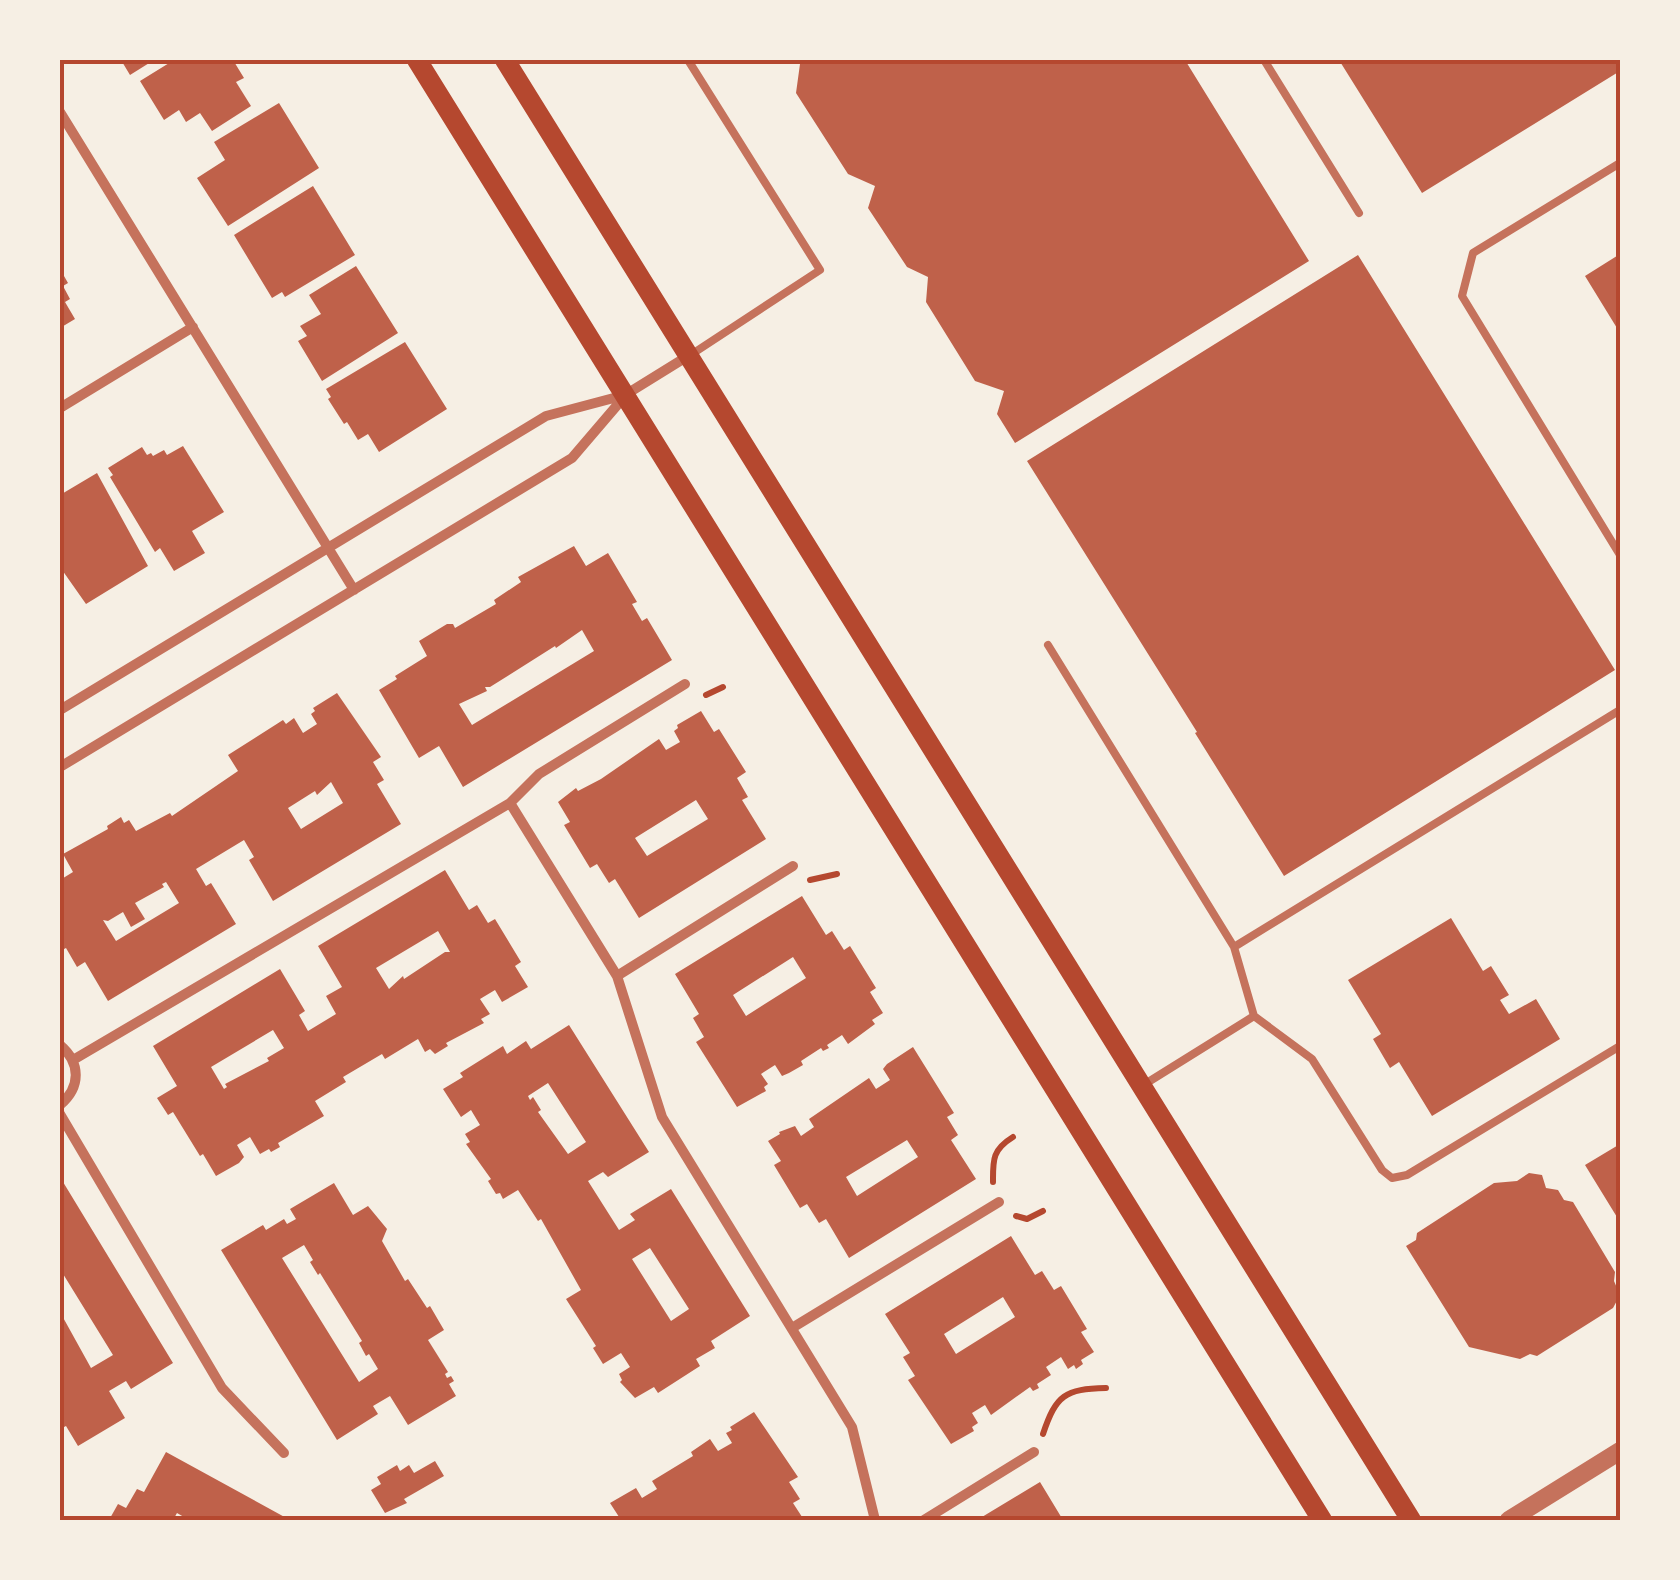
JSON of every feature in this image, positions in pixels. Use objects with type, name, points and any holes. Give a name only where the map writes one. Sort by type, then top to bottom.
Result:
[{"type":"main road","points":[[418,60],[1322,1520]]},
{"type":"main road","points":[[505,60],[1411,1520]]},
{"type":"street","points":[[60,112],[354,590]]},
{"type":"street","points":[[60,408],[193,327]]},
{"type":"street","points":[[60,767],[572,458],[625,396],[689,356]]},
{"type":"street","points":[[60,710],[546,416],[625,396]]},
{"type":"street","points":[[73,1060],[510,803],[538,774],[684,684]]},
{"type":"street","points":[[510,803],[617,976],[662,1116],[852,1427],[874,1520]]},
{"type":"street","points":[[617,976],[793,866]]},
{"type":"street","points":[[60,1046],[73,1060],[77,1074],[75,1086],[60,1105]]},
{"type":"street","points":[[60,1114],[222,1388],[284,1453]]},
{"type":"street","points":[[792,1328],[999,1202]]},
{"type":"street","points":[[1509,1520],[1620,1451]]},
{"type":"street","points":[[924,1520],[1034,1452]]},
{"type":"lane","points":[[688,60],[820,270],[689,356]]},
{"type":"lane","points":[[1264,60],[1358,213]]},
{"type":"lane","points":[[1620,162],[1473,254],[1462,296],[1620,555]]},
{"type":"lane","points":[[1048,645],[1234,947],[1254,1016],[1312,1060],[1382,1170],[1392,1178],[1407,1175],[1620,1046]]},
{"type":"lane","points":[[1234,947],[1620,710]]},
{"type":"lane","points":[[1141,1086],[1254,1016]]},
{"type":"path","points":[[1034,1452],[1052,1408],[1062,1397],[1086,1387],[1106,1388]]},
{"type":"building","points":[[121,60],[154,60],[130,75]]},
{"type":"building","points":[[174,60],[233,60],[244,78],[236,82],[251,106],[212,131],[200,113],[186,122],[179,110],[164,120],[140,81]]},
{"type":"building","points":[[789,60],[1185,60],[1309,261],[1015,443],[997,414],[1004,391],[975,381],[926,302],[928,277],[907,267],[868,208],[875,186],[848,174],[796,93],[800,64]]},
{"type":"building","points":[[1339,60],[1620,60],[1620,71],[1422,193]]},
{"type":"building","points":[[279,103],[319,168],[228,226],[197,178],[225,160],[214,142]]},
{"type":"building","points":[[313,186],[355,255],[285,297],[282,292],[272,298],[234,235]]},
{"type":"building","points":[[1620,254],[1620,333],[1585,276]]},
{"type":"building","points":[[1358,255],[1615,670],[1284,876],[1027,461]]},
{"type":"building","points":[[356,266],[398,333],[322,381],[298,341],[307,336],[300,326],[321,314],[309,295]]},
{"type":"building","points":[[60,269],[68,283],[63,286],[70,299],[65,302],[75,319],[60,328]]},
{"type":"building","points":[[405,342],[447,409],[379,452],[368,434],[358,440],[347,422],[344,424],[326,389]]},
{"type":"building","points":[[183,446],[224,512],[192,531],[205,553],[174,571],[160,548],[155,552],[108,468],[142,447],[147,455],[153,456],[164,450],[167,455]]},
{"type":"building","points":[[97,473],[148,566],[86,604],[60,567],[60,495]]},
{"type":"building","points":[[574,546],[586,566],[608,553],[637,602],[632,604],[642,621],[647,618],[672,660],[463,787],[439,746],[419,758],[379,690],[427,656],[419,641],[447,624],[455,628],[496,604],[494,600],[521,582],[518,577]],"holes":[[[582,630],[594,651],[472,725],[459,704],[487,691],[485,687]]]},
{"type":"building","points":[[337,693],[381,757],[373,762],[384,780],[377,784],[401,824],[273,901],[249,860],[254,857],[244,840],[196,869],[206,886],[211,883],[236,924],[108,1001],[85,962],[77,967],[66,948],[60,951],[60,880],[73,872],[63,854],[108,829],[121,817],[124,823],[129,820],[136,831],[170,813],[172,816],[238,771],[228,755],[283,720],[286,724],[294,718],[303,733],[317,724],[311,714],[313,708]],"holes":[[[331,782],[343,803],[301,829],[288,808],[315,791],[317,795]],[[166,882],[179,903],[116,941],[103,920],[123,912],[131,927],[145,919],[135,903],[164,887]]]},
{"type":"building","points":[[701,711],[714,732],[719,729],[746,772],[737,778],[748,797],[742,800],[766,839],[639,918],[615,879],[609,883],[597,864],[590,868],[564,825],[570,822],[558,802],[576,788],[578,791],[601,779],[659,739],[666,750],[680,742],[674,731],[677,725]],"holes":[[[696,800],[708,819],[647,856],[635,838]]]},
{"type":"building","points":[[445,870],[469,910],[477,905],[488,923],[495,919],[521,962],[515,966],[528,987],[502,1002],[495,990],[480,999],[490,1014],[481,1019],[484,1023],[446,1043],[448,1046],[435,1054],[430,1049],[425,1052],[418,1039],[343,1077],[346,1082],[315,1101],[324,1116],[278,1143],[280,1147],[271,1152],[269,1149],[260,1154],[250,1137],[237,1145],[244,1157],[239,1163],[216,1176],[173,1112],[168,1115],[157,1098],[177,1086],[153,1046],[280,969],[305,1011],[299,1015],[308,1031],[336,1014],[326,996],[342,987],[318,946]],"holes":[[[438,931],[450,952],[404,979],[403,976],[389,989],[376,968]],[[273,1030],[284,1048],[267,1058],[269,1061],[225,1084],[224,1089],[211,1067]]]},
{"type":"building","points":[[802,896],[826,935],[832,931],[844,950],[850,946],[876,988],[870,992],[883,1013],[848,1044],[842,1035],[789,1073],[782,1076],[775,1065],[761,1074],[768,1084],[764,1087],[766,1091],[737,1107],[696,1042],[704,1037],[693,1018],[699,1014],[675,974]],"holes":[[[793,957],[806,978],[746,1016],[733,995]]]},
{"type":"building","points":[[1451,918],[1483,971],[1491,966],[1509,995],[1500,1000],[1509,1014],[1536,999],[1560,1039],[1432,1116],[1399,1062],[1390,1068],[1373,1039],[1381,1034],[1348,980]]},
{"type":"building","points":[[569,1025],[649,1152],[608,1177],[603,1172],[588,1181],[619,1230],[635,1220],[630,1214],[671,1189],[750,1316],[711,1341],[715,1348],[696,1359],[700,1366],[658,1393],[654,1387],[635,1398],[620,1382],[619,1374],[630,1367],[621,1353],[603,1364],[566,1299],[581,1290],[541,1219],[538,1221],[518,1190],[503,1199],[500,1193],[496,1194],[488,1181],[491,1179],[466,1144],[470,1142],[465,1134],[480,1125],[471,1110],[461,1117],[443,1089],[463,1077],[460,1073],[503,1046],[507,1054],[526,1041],[531,1049]],"holes":[[[548,1083],[586,1142],[568,1154],[538,1112],[541,1110],[533,1097],[530,1100],[528,1096]],[[650,1248],[689,1309],[671,1321],[632,1259]]]},
{"type":"building","points":[[913,1047],[954,1113],[947,1117],[958,1135],[951,1140],[976,1179],[849,1258],[826,1219],[819,1223],[807,1204],[800,1208],[774,1165],[781,1161],[768,1141],[795,1126],[801,1136],[814,1127],[809,1119],[869,1078],[876,1089],[890,1080],[883,1069]],"holes":[[[907,1140],[918,1157],[857,1196],[846,1177]]]},
{"type":"building","points":[[1620,1144],[1620,1222],[1585,1165]]},
{"type":"building","points":[[1529,1173],[1542,1175],[1546,1188],[1558,1190],[1564,1200],[1573,1202],[1615,1272],[1620,1295],[1613,1308],[1537,1356],[1530,1354],[1520,1359],[1469,1347],[1406,1246],[1416,1240],[1417,1233],[1494,1183],[1517,1181]]},
{"type":"building","points":[[60,1177],[173,1363],[131,1389],[126,1381],[109,1391],[125,1418],[78,1446],[66,1426],[60,1429],[60,1312],[91,1368],[113,1355],[60,1269]]},
{"type":"building","points":[[334,1183],[353,1215],[368,1206],[387,1229],[382,1241],[405,1281],[408,1279],[427,1308],[430,1306],[444,1330],[428,1340],[448,1372],[447,1378],[451,1376],[454,1381],[449,1384],[456,1396],[408,1425],[390,1396],[373,1406],[378,1414],[337,1440],[221,1250],[263,1225],[266,1230],[284,1219],[287,1224],[296,1219],[290,1209]],"holes":[[[304,1245],[313,1260],[310,1262],[362,1341],[359,1343],[366,1356],[369,1354],[378,1369],[359,1382],[282,1258]]]},
{"type":"building","points":[[1011,1236],[1035,1275],[1042,1271],[1054,1290],[1061,1286],[1087,1329],[1081,1332],[1094,1352],[1081,1360],[1083,1364],[1076,1369],[1074,1365],[1068,1369],[1061,1357],[1046,1367],[1051,1375],[1037,1384],[1039,1388],[1033,1391],[1030,1387],[991,1415],[985,1405],[972,1413],[978,1423],[972,1427],[974,1431],[951,1444],[908,1380],[915,1376],[903,1357],[910,1353],[885,1314]],"holes":[[[1003,1297],[1015,1317],[956,1354],[944,1334]]]},
{"type":"building","points":[[754,1412],[798,1477],[789,1482],[800,1499],[793,1503],[804,1520],[621,1520],[610,1503],[636,1488],[642,1498],[657,1489],[652,1481],[693,1456],[691,1452],[710,1439],[718,1451],[732,1443],[726,1433],[732,1430],[730,1427]]},
{"type":"building","points":[[166,1452],[290,1520],[189,1520],[177,1513],[173,1520],[109,1520],[118,1504],[126,1508],[137,1489],[144,1492]]},
{"type":"building","points":[[435,1461],[444,1476],[404,1499],[407,1503],[385,1513],[371,1490],[381,1484],[377,1477],[397,1465],[400,1471],[409,1465],[414,1473]]},
{"type":"building","points":[[1040,1482],[1063,1520],[977,1520]]}]
